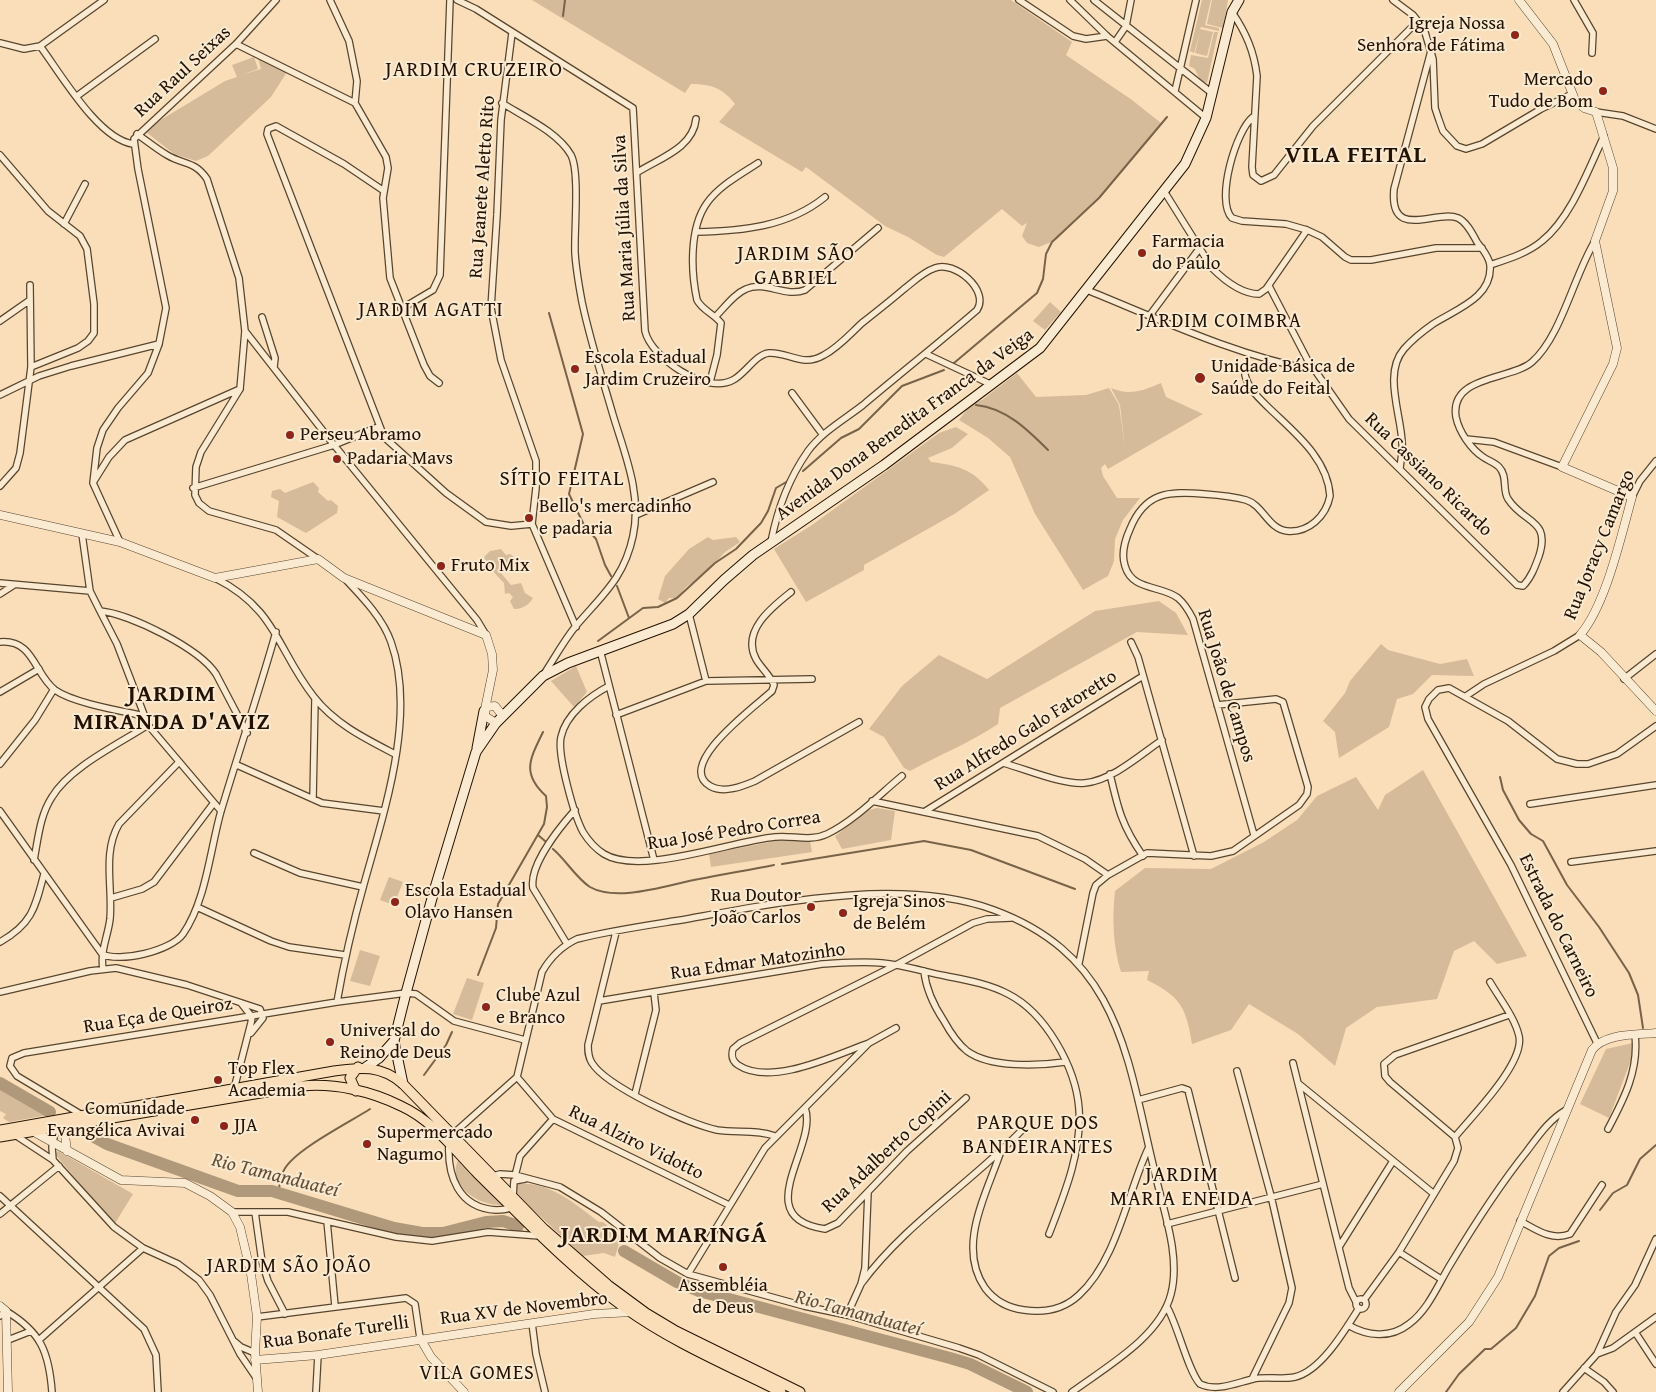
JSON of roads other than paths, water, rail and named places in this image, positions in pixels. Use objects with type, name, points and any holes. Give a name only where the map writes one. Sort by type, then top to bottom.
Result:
[{"type":"main road","name":"Avenida Dona Benedita Franca da Veiga","points":[[502,715],[543,676],[600,650],[673,624],[689,614],[724,580],[771,543],[884,465],[1040,348],[1185,164],[1206,118],[1232,12],[1239,0]]},
{"type":"main road","points":[[386,1100],[394,1100],[402,1095],[405,1089],[394,1041],[434,891],[476,752],[484,710]]},
{"type":"main road","points":[[476,752],[502,715]]},
{"type":"main road","points":[[356,1091],[350,1078],[362,1067],[379,1058],[394,1041]]},
{"type":"main road","points":[[0,1130],[84,1117],[362,1067],[386,1072],[403,1084],[453,1134],[493,1176],[540,1236],[582,1273],[632,1312],[680,1341],[781,1392]]},
{"type":"main road","points":[[0,1137],[283,1088],[312,1085],[356,1091],[386,1100],[414,1114],[449,1143],[585,1267],[646,1313],[711,1349],[800,1392]]},
{"type":"street","points":[[0,43],[24,48],[40,46],[104,0]]},
{"type":"street","name":"Rua Raul Seixas","points":[[134,144],[137,134],[236,44],[276,0]]},
{"type":"street","points":[[330,0],[348,41],[357,82],[355,104]]},
{"type":"street","points":[[401,309],[434,290],[440,274],[450,0]]},
{"type":"street","points":[[457,0],[476,9],[512,34]]},
{"type":"street","points":[[1019,0],[1072,36],[1086,39],[1107,36]]},
{"type":"street","points":[[1070,0],[1107,36],[1206,118]]},
{"type":"street","points":[[1094,0],[1213,94]]},
{"type":"street","points":[[1115,42],[1126,26],[1131,0]]},
{"type":"street","points":[[1175,91],[1196,0]]},
{"type":"street","points":[[1393,0],[1418,21],[1424,29],[1435,70],[1436,108],[1439,120],[1450,140],[1462,148],[1472,148],[1496,137],[1541,109],[1572,94]]},
{"type":"street","points":[[1519,0],[1553,44],[1572,94],[1584,108],[1596,112],[1623,116],[1656,129]]},
{"type":"street","points":[[1574,0],[1593,33],[1592,53]]},
{"type":"street","points":[[1232,12],[1254,53],[1256,76],[1252,167],[1253,175],[1261,181],[1274,175],[1313,126],[1418,21]]},
{"type":"street","name":"Rua Jeanete Aletto Rito","points":[[512,34],[502,103],[490,308],[501,360],[536,461],[537,480],[532,524],[576,627]]},
{"type":"street","name":"Rua Maria Júlia da Silva","points":[[512,34],[630,105],[635,116],[643,311],[646,338],[666,361],[680,371],[710,382],[726,383],[733,381],[762,355],[768,353],[793,360],[816,359],[835,348],[915,280],[935,268],[942,266],[951,268],[975,286],[981,297],[977,310],[926,354]]},
{"type":"street","points":[[77,96],[154,39]]},
{"type":"street","points":[[236,44],[355,104],[386,157],[388,168],[384,191],[390,278],[424,365],[430,376],[439,383]]},
{"type":"street","points":[[40,46],[95,119],[116,138],[134,144],[166,299],[165,320],[159,344],[148,373],[118,408],[104,430],[97,448],[93,483],[120,542]]},
{"type":"street","points":[[1400,468],[1402,443],[1394,383],[1396,360],[1403,350],[1433,324],[1476,297],[1485,287],[1490,265],[1488,257],[1482,248],[1458,218],[1408,219],[1399,214],[1393,204],[1394,189],[1431,51]]},
{"type":"street","points":[[502,103],[563,145],[574,164],[575,253],[580,290],[587,326],[636,496],[636,515],[628,555],[618,575],[602,599],[576,627],[543,676]]},
{"type":"street","points":[[1596,112],[1611,157],[1614,181],[1609,203],[1595,241],[1581,267],[1556,325],[1536,359],[1518,370],[1480,381],[1461,396],[1456,409],[1456,417],[1466,439],[1494,442],[1562,467],[1632,497]]},
{"type":"street","points":[[1253,117],[1243,131],[1229,173],[1225,195],[1226,209],[1236,219],[1286,224],[1306,230],[1322,237],[1351,260],[1371,260],[1436,248],[1482,248]]},
{"type":"street","points":[[638,172],[689,140],[694,131],[696,119]]},
{"type":"street","points":[[384,191],[344,164],[276,126],[268,129],[267,134],[335,306],[378,427],[384,437],[446,493],[486,522],[501,525],[532,524]]},
{"type":"street","points":[[137,134],[168,156],[198,167],[207,179],[239,278],[245,331],[240,389],[201,452],[193,488],[199,503],[209,511],[276,530],[344,578],[363,598],[382,624],[394,653],[402,689],[401,718],[384,811],[345,955],[337,1002]]},
{"type":"street","points":[[1490,265],[1530,248],[1552,232],[1583,180],[1604,136]]},
{"type":"street","points":[[0,155],[48,211],[80,236],[87,249],[94,304],[94,333],[88,342],[78,348],[31,367]]},
{"type":"street","points":[[710,382],[717,355],[720,323],[716,316],[699,305],[697,300],[694,267],[696,232],[700,215],[707,202],[758,163]]},
{"type":"street","points":[[64,224],[85,184]]},
{"type":"street","points":[[1164,191],[1212,268],[1222,277],[1247,292],[1259,294],[1269,286],[1306,230]]},
{"type":"street","points":[[696,232],[743,229],[779,222],[801,213],[825,197]]},
{"type":"street","points":[[716,316],[739,293],[749,288],[758,287],[792,294],[805,290],[878,228]]},
{"type":"street","points":[[1562,467],[1613,364],[1617,348],[1595,241]]},
{"type":"street","points":[[1150,316],[1199,249]]},
{"type":"street","points":[[0,486],[16,468],[29,382],[31,367],[30,285]]},
{"type":"street","name":"Rua Cassiano Ricardo","points":[[1269,286],[1313,370],[1349,419],[1517,586],[1523,586],[1528,582],[1542,546],[1542,533],[1532,520],[1515,508],[1507,499],[1501,469],[1476,451],[1466,439]]},
{"type":"street","points":[[1087,290],[1150,316],[1276,363],[1313,370]]},
{"type":"street","points":[[0,321],[30,300]]},
{"type":"street","points":[[262,317],[275,358],[274,367]]},
{"type":"street","points":[[245,331],[334,445],[467,608],[486,636],[492,654],[493,670],[484,710],[486,718],[496,723]]},
{"type":"street","points":[[0,396],[29,382],[71,366],[159,344]]},
{"type":"street","points":[[771,543],[775,520],[785,492],[808,451],[823,435],[926,354],[990,384]]},
{"type":"street","name":"Rua João de Campos","points":[[1245,375],[1252,390],[1304,442],[1321,465],[1330,496],[1319,518],[1303,530],[1285,531],[1276,527],[1250,501],[1222,495],[1184,492],[1170,493],[1159,496],[1142,508],[1129,530],[1123,552],[1125,568],[1136,582],[1177,597],[1188,609],[1193,620],[1254,836]]},
{"type":"street","points":[[93,483],[109,457],[126,440],[170,418],[240,389]]},
{"type":"street","points":[[792,393],[823,435]]},
{"type":"street","points":[[193,488],[334,445],[378,427]]},
{"type":"street","name":"Rua Joracy Camargo","points":[[1466,696],[1484,684],[1554,651],[1580,635],[1593,615],[1604,588],[1632,497],[1656,460]]},
{"type":"street","points":[[636,515],[713,482]]},
{"type":"street","points":[[0,516],[120,542],[215,578],[240,592],[268,620],[315,699],[362,737],[395,754]]},
{"type":"street","points":[[82,534],[90,591],[117,644],[148,725],[213,804],[221,811]]},
{"type":"street","points":[[215,578],[318,559]]},
{"type":"street","points":[[344,578],[486,636]]},
{"type":"street","points":[[0,583],[90,591]]},
{"type":"street","points":[[0,594],[14,585]]},
{"type":"street","points":[[791,592],[767,611],[753,638],[755,657],[772,680],[774,685],[772,691],[713,744],[704,758],[702,775],[711,786],[717,788],[739,788],[755,781],[859,722]]},
{"type":"street","points":[[100,611],[118,614],[143,625],[204,659],[216,674],[247,733]]},
{"type":"street","points":[[689,614],[706,681]]},
{"type":"street","points":[[0,811],[102,954],[118,959],[144,954],[172,943],[181,937],[197,907],[221,811],[247,733],[276,632]]},
{"type":"street","points":[[1580,635],[1601,652],[1624,679],[1656,711]]},
{"type":"street","points":[[0,642],[14,642],[23,647],[32,656],[54,689],[87,702],[145,716]]},
{"type":"street","points":[[1131,642],[1136,651],[1194,856]]},
{"type":"street","points":[[600,650],[654,860]]},
{"type":"street","points":[[1624,679],[1656,654]]},
{"type":"street","points":[[0,692],[39,669]]},
{"type":"street","name":"Rua Alfredo Galo Fatoretto","points":[[924,812],[1143,676]]},
{"type":"street","points":[[616,715],[706,681],[812,679]]},
{"type":"street","name":"Rua José Pedro Correa","points":[[610,686],[574,712],[561,736],[562,759],[575,810],[583,832],[604,854],[617,859],[654,860],[774,837],[807,838],[821,836],[841,826],[902,776]]},
{"type":"street","name":"Estrada do Carneiro","points":[[1597,1043],[1511,865],[1425,711],[1429,699],[1444,688],[1457,691],[1513,725],[1556,759],[1577,764],[1588,764],[1617,754],[1656,726]]},
{"type":"street","points":[[0,764],[40,712],[54,689]]},
{"type":"street","points":[[489,692],[493,705],[498,707],[502,715]]},
{"type":"street","points":[[313,800],[315,699]]},
{"type":"street","points":[[1079,963],[1093,893],[1096,885],[1108,875],[1152,852],[1194,856],[1221,855],[1233,850],[1299,805],[1307,794],[1308,787],[1283,702],[1276,699],[1217,705]]},
{"type":"street","points":[[484,710],[493,705]]},
{"type":"street","points":[[34,860],[44,813],[60,786],[82,768],[148,725]]},
{"type":"street","points":[[1003,763],[1055,778],[1086,783],[1110,774],[1162,740]]},
{"type":"street","points":[[102,969],[102,954],[109,923],[111,898],[109,860],[112,835],[118,824],[179,762]]},
{"type":"street","points":[[237,765],[313,800],[344,807],[384,811]]},
{"type":"street","points":[[1110,774],[1122,822],[1127,834],[1143,856]]},
{"type":"street","points":[[1530,804],[1656,785]]},
{"type":"street","points":[[872,801],[1049,840],[1098,866],[1108,875]]},
{"type":"street","points":[[111,898],[142,889],[154,882],[213,804]]},
{"type":"street","points":[[567,944],[533,888],[531,880],[533,872],[555,836],[575,810]]},
{"type":"street","points":[[1571,862],[1656,851]]},
{"type":"street","points":[[254,853],[300,873],[363,887]]},
{"type":"street","points":[[0,942],[16,933],[27,923],[35,907],[44,874]]},
{"type":"street","points":[[453,1134],[517,1077],[542,972],[548,962],[567,944],[595,934],[780,903],[874,895],[947,898],[969,902],[1015,919],[1054,942],[1079,963],[1114,1017],[1123,1039],[1138,1100],[1166,1224],[1174,1271],[1172,1293],[1160,1320],[1145,1336],[1072,1392]]},
{"type":"street","points":[[197,907],[271,941],[289,946],[345,955]]},
{"type":"street","points":[[896,1028],[868,1043],[800,1068],[764,1072],[746,1070],[735,1063],[732,1058],[733,1048],[740,1043],[896,966],[973,923],[987,919],[1015,919]]},
{"type":"street","points":[[616,932],[588,1045],[589,1058],[604,1076],[635,1094],[698,1124],[718,1130],[764,1133],[775,1136]]},
{"type":"street","name":"Rua Edmar Matozinho","points":[[599,1001],[822,964],[880,963],[987,986],[1009,994],[1028,1008],[1058,1043],[1076,1094],[1078,1133],[1074,1158],[1049,1234]]},
{"type":"street","points":[[0,992],[102,969],[129,969],[260,1009],[264,1014],[262,1020],[251,1033]]},
{"type":"street","points":[[924,971],[926,987],[941,1016],[954,1039],[968,1052],[982,1059],[998,1062],[1048,1065],[1065,1062]]},
{"type":"street","points":[[1455,1137],[1506,1075],[1520,1050],[1519,1038],[1509,1015],[1490,982]]},
{"type":"street","points":[[635,1094],[656,1010],[654,992]]},
{"type":"street","points":[[406,993],[416,994],[454,1021],[525,1040]]},
{"type":"street","name":"Rua Eça de Queiroz","points":[[84,1117],[18,1076],[10,1066],[12,1058],[24,1053],[337,1002],[406,993]]},
{"type":"street","points":[[234,1089],[251,1033],[252,1016],[239,1002]]},
{"type":"street","points":[[1167,1307],[1176,1323],[1199,1384],[1210,1390],[1218,1391],[1237,1388],[1252,1379],[1287,1378],[1303,1374],[1319,1362],[1359,1308],[1364,1306],[1364,1300],[1399,1252],[1457,1153],[1458,1144],[1455,1137],[1390,1082],[1385,1076],[1384,1064],[1395,1055],[1509,1015]]},
{"type":"street","points":[[1399,1392],[1469,1322],[1498,1277],[1520,1221],[1550,1156],[1587,1058],[1597,1043],[1607,1039],[1656,1033]]},
{"type":"street","points":[[1608,1129],[1624,1100],[1631,1079],[1636,1055],[1635,1035]]},
{"type":"street","points":[[688,1274],[764,1148],[868,1043]]},
{"type":"street","points":[[1293,1063],[1349,1288],[1359,1308]]},
{"type":"street","points":[[1237,1072],[1271,1196],[1291,1281],[1291,1294],[1252,1379]]},
{"type":"street","name":"Rua Alziro Vidotto","points":[[517,1077],[553,1119],[729,1205]]},
{"type":"street","points":[[1299,1084],[1434,1194]]},
{"type":"street","points":[[1138,1100],[1187,1088],[1235,1278]]},
{"type":"street","name":"Rua Adalberto Copini","points":[[805,1108],[808,1116],[808,1127],[790,1183],[788,1196],[793,1214],[809,1225],[825,1229],[838,1223],[913,1145],[966,1098]]},
{"type":"street","points":[[1348,1325],[1364,1333],[1374,1335],[1397,1330],[1408,1324],[1421,1311],[1442,1279],[1497,1188],[1552,1118],[1566,1110]]},
{"type":"street","points":[[449,1143],[451,1177],[463,1196],[477,1206],[486,1209],[513,1203],[514,1178],[520,1156],[553,1119]]},
{"type":"street","points":[[53,1160],[52,1143],[60,1128]]},
{"type":"street","points":[[60,1128],[68,1151]]},
{"type":"street","points":[[861,1284],[895,1243],[1002,1152],[1022,1130]]},
{"type":"street","points":[[34,1132],[121,1180],[185,1183],[210,1196],[232,1212],[243,1236],[256,1318],[255,1356],[258,1392]]},
{"type":"street","points":[[14,1135],[53,1160],[105,1219],[143,1248],[178,1264],[199,1280],[210,1295],[232,1339],[257,1379]]},
{"type":"street","points":[[1002,1152],[979,1215],[973,1243],[974,1264],[981,1281],[997,1300],[1020,1310],[1038,1311],[1064,1307],[1080,1294],[1098,1272],[1111,1245],[1149,1148]]},
{"type":"street","points":[[1339,1247],[1393,1161]]},
{"type":"street","points":[[0,1214],[59,1166]]},
{"type":"street","points":[[493,1176],[500,1174],[514,1178],[546,1182],[580,1198],[601,1212],[642,1246],[688,1274],[804,1306],[846,1315],[979,1355],[1053,1392]]},
{"type":"street","points":[[1166,1224],[1217,1209],[1323,1184]]},
{"type":"street","points":[[1520,1221],[1548,1236],[1563,1237],[1570,1234],[1602,1185]]},
{"type":"street","points":[[846,1315],[861,1284],[865,1268],[868,1192]]},
{"type":"street","points":[[0,1196],[144,1329],[156,1355],[158,1392]]},
{"type":"street","points":[[232,1212],[288,1212],[396,1237],[432,1241],[488,1232],[540,1236]]},
{"type":"street","points":[[255,1212],[262,1262],[268,1281],[285,1314]]},
{"type":"street","points":[[327,1221],[335,1306]]},
{"type":"street","points":[[1566,1391],[1597,1354],[1616,1312],[1634,1285],[1656,1239]]},
{"type":"street","points":[[40,1339],[143,1248]]},
{"type":"street","points":[[1399,1252],[1442,1279]]},
{"type":"street","points":[[256,1318],[335,1306],[400,1298],[410,1299],[415,1304],[420,1338],[431,1356],[464,1392]]},
{"type":"street","points":[[1356,1302],[1360,1299],[1364,1300]]},
{"type":"street","points":[[2,1311],[40,1339],[49,1364],[52,1392]]},
{"type":"street","points":[[2,1311],[8,1340],[8,1392]]},
{"type":"street","name":"Rua XV de Novembro","points":[[420,1338],[594,1314],[632,1312]]},
{"type":"street","points":[[1597,1354],[1613,1348],[1655,1319]]},
{"type":"street","points":[[532,1323],[539,1371],[545,1392]]},
{"type":"street","points":[[8,1340],[31,1331]]},
{"type":"street","points":[[1635,1332],[1656,1364]]},
{"type":"street","name":"Rua Bonafe Turelli","points":[[255,1356],[318,1355],[420,1338]]},
{"type":"street","points":[[232,1339],[255,1356]]},
{"type":"street","points":[[316,1392],[318,1355]]},
{"type":"street","points":[[1584,1368],[1604,1382],[1613,1392]]},
{"type":"waterway","points":[[563,16],[565,0]]},
{"type":"waterway","points":[[954,363],[1037,293],[1043,279],[1046,254],[1052,242],[1099,198],[1167,117]]},
{"type":"waterway","points":[[549,313],[583,434],[569,494],[584,525],[596,539],[611,576]]},
{"type":"waterway","points":[[803,471],[841,438],[859,429],[902,386],[944,370]]},
{"type":"waterway","points":[[976,405],[997,410],[1007,415],[1048,450]]},
{"type":"waterway","points":[[598,641],[643,608],[658,607],[677,598],[715,563],[736,549],[761,523],[768,511],[776,488],[788,481]]},
{"type":"waterway","points":[[617,586],[629,618]]},
{"type":"waterway","points":[[478,975],[496,928],[498,904],[544,824],[547,807],[546,796],[533,780],[530,766],[534,750],[543,732]]},
{"type":"waterway","points":[[1500,777],[1503,790],[1519,820],[1531,834],[1543,841],[1567,885],[1599,927],[1629,973],[1638,995],[1643,1028]]},
{"type":"waterway","points":[[538,835],[545,841]]},
{"type":"waterway","points":[[782,864],[924,841],[971,850],[1075,889]]},
{"type":"waterway","points":[[553,849],[580,879],[590,887],[615,893],[644,891],[774,865]]},
{"type":"waterway","points":[[424,1075],[446,1045],[452,1032]]},
{"type":"waterway","name":"Rio Tamanduateí","points":[[0,1083],[50,1112]]},
{"type":"waterway","points":[[278,1193],[283,1172],[290,1162],[310,1145],[370,1109]]},
{"type":"waterway","name":"Rio Tamanduateí","points":[[87,1133],[107,1144],[238,1191],[272,1191],[394,1228],[422,1233],[443,1233],[486,1222],[503,1221],[518,1226]]},
{"type":"waterway","points":[[1600,1210],[1613,1193],[1627,1185],[1640,1159],[1656,1145]]},
{"type":"waterway","points":[[1446,1392],[1459,1374],[1485,1349],[1491,1349],[1516,1328],[1535,1296],[1549,1256],[1559,1248],[1579,1241]]},
{"type":"waterway","name":"Rio Tamanduateí","points":[[624,1251],[677,1282],[699,1291],[970,1364],[1027,1392]]},
{"type":"place","name":"Igreja Nossa Senhora de Fátima","points":[[1515,35]]},
{"type":"place","name":"Mercado Tudo de Bom","points":[[1603,91]]},
{"type":"place","name":"Farmacia do Paulo","points":[[1142,253]]},
{"type":"place","name":"Escola Estadual Jardim Cruzeiro","points":[[575,369]]},
{"type":"place","name":"Unidade Básica de Saúde do Feital","points":[[1200,378]]},
{"type":"place","name":"Perseu Abramo","points":[[290,435]]},
{"type":"place","name":"Padaria Mavs","points":[[337,459]]},
{"type":"place","name":"Bello's mercadinho e padaria","points":[[529,518]]},
{"type":"place","name":"Fruto Mix","points":[[441,566]]},
{"type":"place","name":"Escola Estadual Olavo Hansen","points":[[395,902]]},
{"type":"place","name":"Rua Doutor João Carlos","points":[[811,907]]},
{"type":"place","name":"Igreja Sinos de Belém","points":[[843,913]]},
{"type":"place","name":"Clube Azul e Branco","points":[[486,1007]]},
{"type":"place","name":"Universal do Reino de Deus","points":[[330,1042]]},
{"type":"place","name":"Top Flex Academia","points":[[218,1080]]},
{"type":"place","name":"Comunidade Evangélica Avivai","points":[[195,1120]]},
{"type":"place","name":"JJA","points":[[224,1126]]},
{"type":"place","name":"Supermercado Nagumo","points":[[367,1144]]},
{"type":"place","name":"Assembléia de Deus","points":[[723,1267]]},
{"type":"district","name":"JARDIM CRUZEIRO","points":[[474,71]]},
{"type":"district","name":"VILA FEITAL","points":[[1356,156]]},
{"type":"district","name":"JARDIM SÃO GABRIEL","points":[[796,267]]},
{"type":"district","name":"JARDIM AGATTI","points":[[431,311]]},
{"type":"district","name":"JARDIM COIMBRA","points":[[1220,322]]},
{"type":"district","name":"SÍTIO FEITAL","points":[[562,480]]},
{"type":"district","name":"JARDIM MIRANDA D'AVIZ","points":[[172,709]]},
{"type":"district","name":"PARQUE DOS BANDEIRANTES","points":[[1038,1136]]},
{"type":"district","name":"JARDIM MARIA ENEIDA","points":[[1182,1188]]},
{"type":"district","name":"JARDIM MARINGÁ","points":[[664,1236]]},
{"type":"district","name":"JARDIM SÃO JOÃO","points":[[289,1267]]},
{"type":"district","name":"VILA GOMES","points":[[477,1374]]}]
